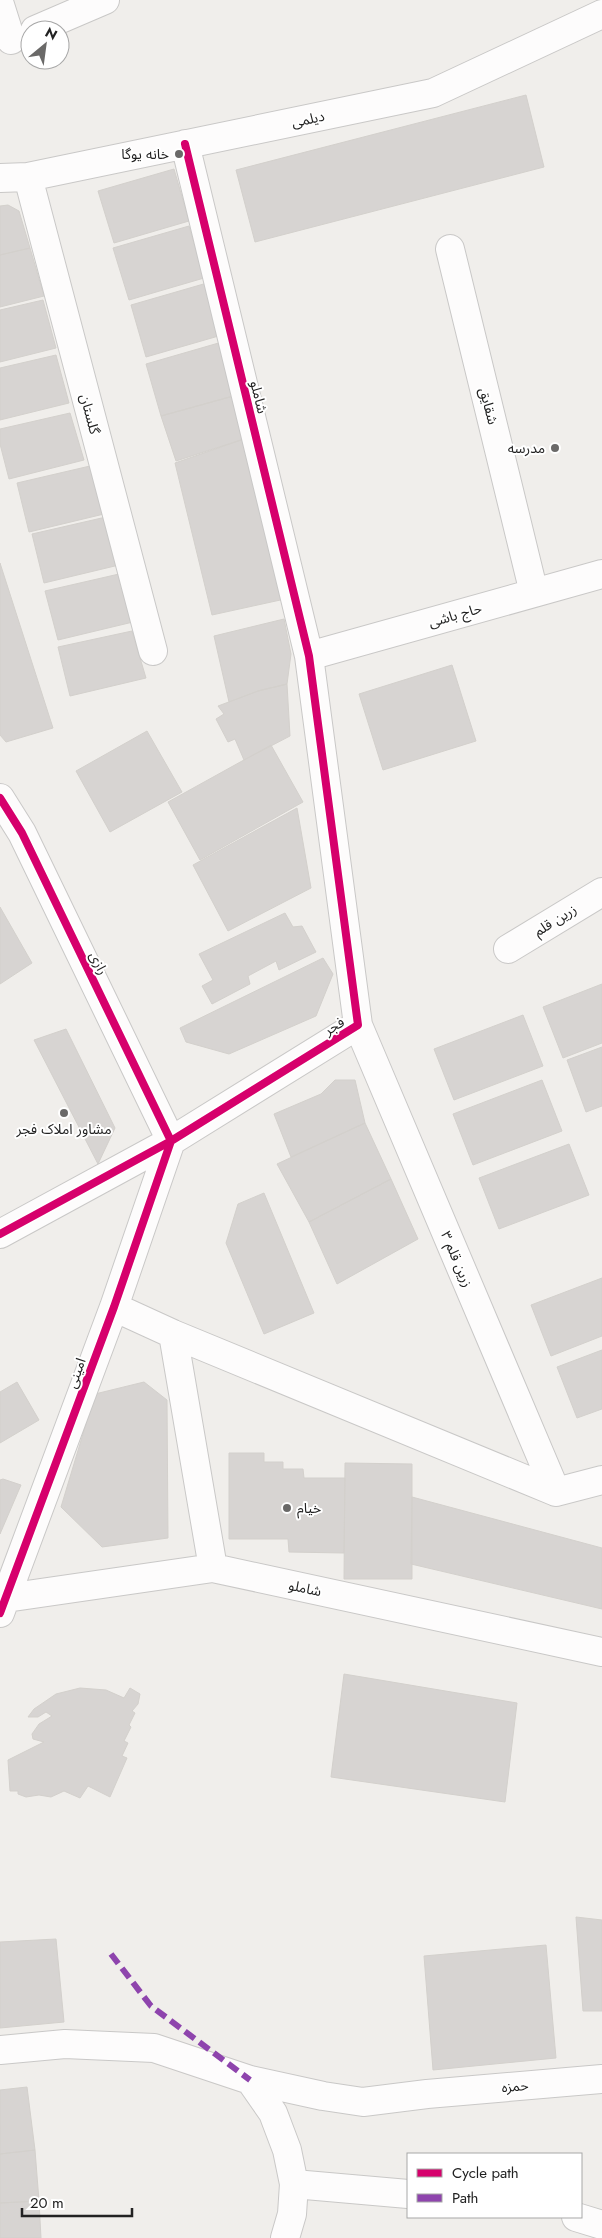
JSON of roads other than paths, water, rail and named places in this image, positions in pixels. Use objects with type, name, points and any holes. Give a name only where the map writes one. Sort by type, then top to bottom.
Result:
[{"type":"street","points":[[0,6],[19,37],[105,0]]},
{"type":"street","name":"دیلمی","points":[[0,178],[28,177],[433,93],[602,14]]},
{"type":"street","name":"شاملو","points":[[185,144],[308,656]]},
{"type":"street","name":"گلستان","points":[[28,177],[153,650]]},
{"type":"street","name":"شقایق","points":[[450,249],[534,593]]},
{"type":"street","name":"حاج باشی","points":[[308,656],[602,574]]},
{"type":"street","name":"فجر","points":[[0,1234],[172,1141],[358,1025],[308,656]]},
{"type":"street","name":"رازی","points":[[0,798],[26,842],[172,1141]]},
{"type":"street","name":"زرین قلم","points":[[508,949],[602,892]]},
{"type":"street","name":"زرین قلم ۳","points":[[358,1025],[556,1492]]},
{"type":"street","name":"امینی","points":[[3,1605],[114,1307],[172,1141]]},
{"type":"street","points":[[114,1307],[174,1334],[556,1492],[602,1480]]},
{"type":"street","points":[[174,1334],[213,1568]]},
{"type":"street","name":"شاملو","points":[[3,1605],[213,1568],[602,1652]]},
{"type":"street","name":"حمزه","points":[[0,2050],[65,2044],[154,2048],[250,2080],[323,2096],[363,2102],[427,2094],[602,2079]]},
{"type":"street","points":[[250,2080],[273,2113],[287,2150],[294,2184],[292,2214],[285,2238]]},
{"type":"street","points":[[294,2184],[407,2194]]},
{"type":"street","points":[[580,2218],[602,2224]]},
{"type":"place","name":"خانه یوگا","points":[[179,154]]},
{"type":"place","name":"مدرسه","points":[[555,448]]},
{"type":"place","name":"مشاور املاک فجر","points":[[64,1113]]},
{"type":"place","name":"خیام","points":[[287,1508]]}]
